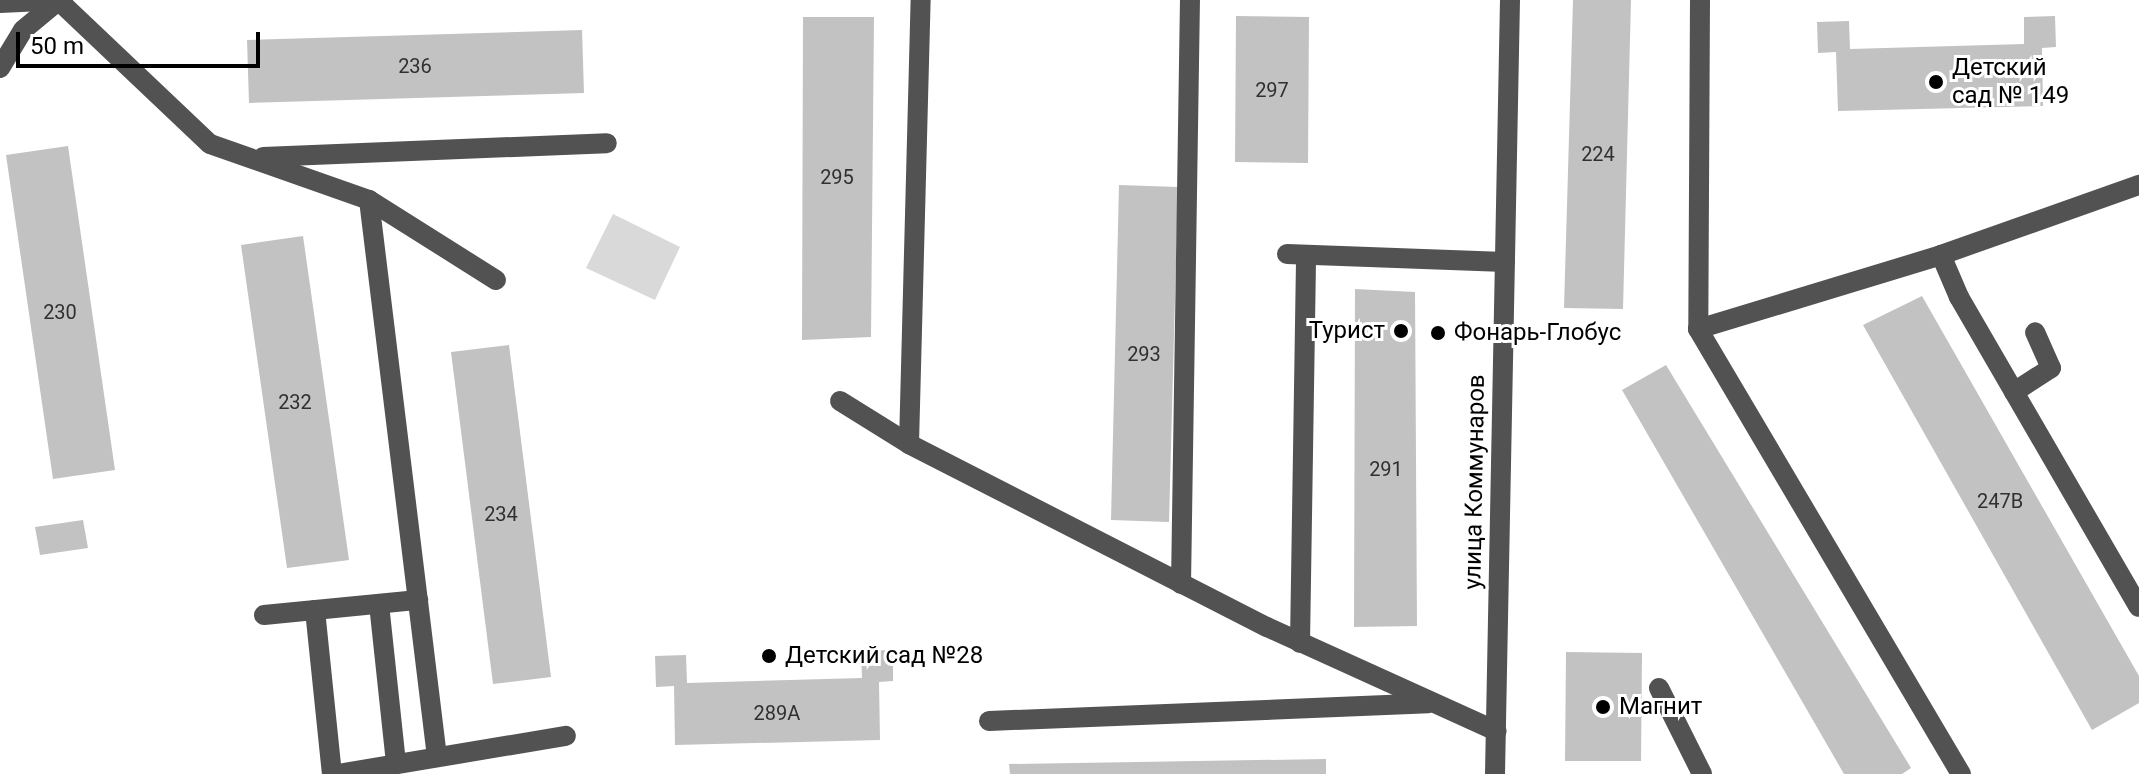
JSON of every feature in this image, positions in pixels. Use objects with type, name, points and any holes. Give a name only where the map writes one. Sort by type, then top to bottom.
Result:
[{"type":"street","points":[[0,68],[23,30],[58,0]]},
{"type":"street","points":[[58,0],[210,144],[369,200],[496,280]]},
{"type":"street","points":[[0,3],[66,0]]},
{"type":"street","points":[[909,444],[921,0]]},
{"type":"street","points":[[1181,584],[1190,0]]},
{"type":"street","name":"улица Коммунаров","points":[[1495,774],[1510,0]]},
{"type":"street","points":[[1700,0],[1698,329],[1961,774]]},
{"type":"street","points":[[251,157],[607,143]]},
{"type":"street","points":[[1698,329],[1941,255],[2139,185]]},
{"type":"street","points":[[369,200],[437,757]]},
{"type":"street","points":[[1300,643],[1297,254],[1505,262]]},
{"type":"street","points":[[1941,255],[2014,392],[2139,607]]},
{"type":"street","points":[[2014,392],[2051,368],[2035,332]]},
{"type":"street","points":[[840,401],[909,444],[1181,584],[1300,643],[1496,731]]},
{"type":"street","points":[[264,615],[418,600]]},
{"type":"street","points":[[379,604],[396,764]]},
{"type":"street","points":[[315,610],[341,774],[566,736]]},
{"type":"street","points":[[1659,688],[1702,774]]},
{"type":"street","points":[[989,721],[1433,703]]},
{"type":"shaded area","points":[[613,214],[680,247],[655,300],[586,268]]},
{"type":"building","points":[[1573,0],[1631,0],[1623,309],[1564,308]]},
{"type":"building","points":[[1236,16],[1309,17],[1308,163],[1235,162]]},
{"type":"building","points":[[2055,16],[2056,47],[2042,48],[2043,106],[1838,111],[1836,52],[1818,53],[1817,22],[1849,21],[1850,49],[2024,44],[2024,17]]},
{"type":"building","points":[[803,17],[874,17],[871,337],[802,340]]},
{"type":"building","points":[[582,30],[584,93],[249,103],[247,40]]},
{"type":"building","points":[[68,146],[115,470],[53,479],[6,155]]},
{"type":"building","points":[[1119,185],[1178,187],[1169,522],[1111,520]]},
{"type":"building","points":[[303,236],[349,560],[287,568],[241,245]]},
{"type":"building","points":[[1355,289],[1415,292],[1417,626],[1354,627]]},
{"type":"building","points":[[1922,296],[2139,676],[2139,703],[2092,730],[1863,325]]},
{"type":"building","points":[[509,345],[551,677],[493,684],[451,352]]},
{"type":"building","points":[[1666,365],[1911,768],[1902,774],[1844,774],[1622,390]]},
{"type":"building","points":[[83,520],[88,548],[40,555],[35,527]]},
{"type":"building","points":[[893,650],[893,681],[879,682],[880,740],[675,745],[674,686],[656,687],[655,656],[686,655],[687,683],[862,678],[861,651]]},
{"type":"building","name":"Магнит","points":[[1566,652],[1642,653],[1641,761],[1565,761]]},
{"type":"building","points":[[1326,759],[1326,774],[1010,774],[1009,764]]},
{"type":"place","name":"Детский сад № 149","points":[[1936,82]]},
{"type":"place","name":"Турист","points":[[1401,331]]},
{"type":"place","name":"Фонарь-Глобус","points":[[1438,333]]},
{"type":"place","name":"Детский сад №28","points":[[769,656]]},
{"type":"place","name":"Магнит","points":[[1603,707]]}]
